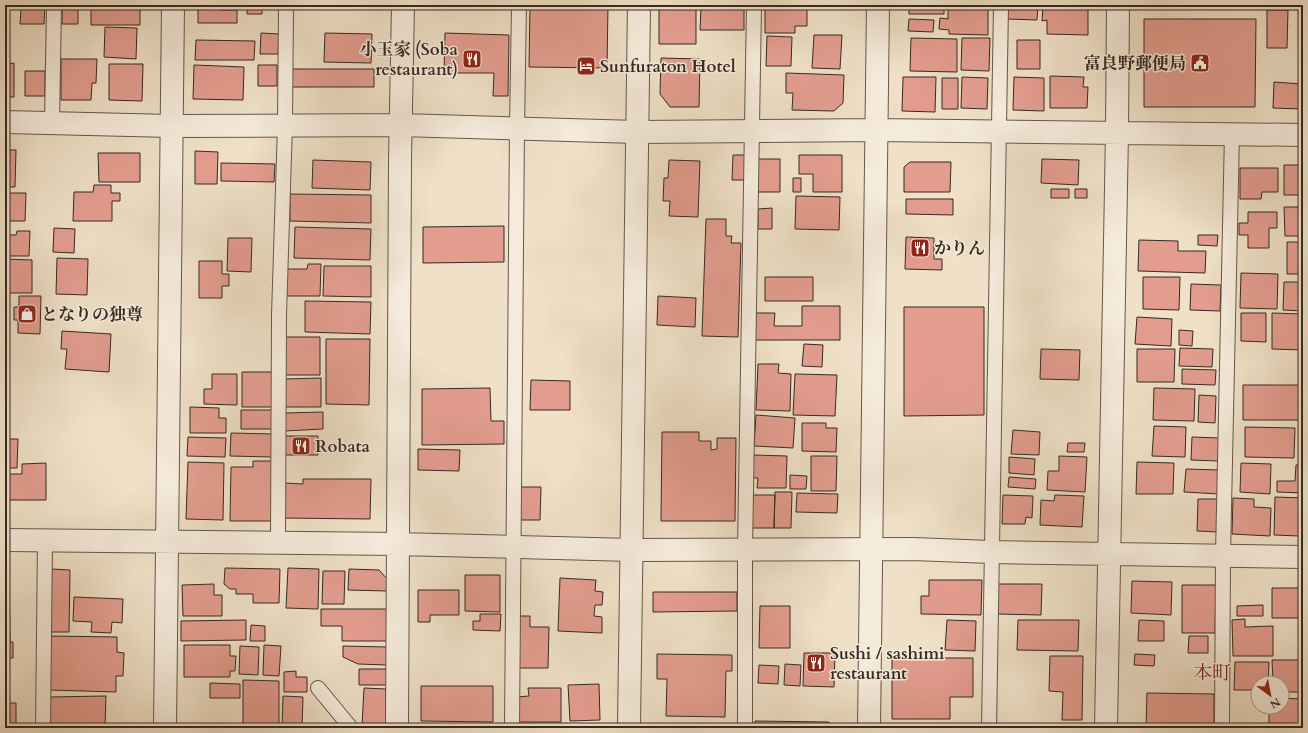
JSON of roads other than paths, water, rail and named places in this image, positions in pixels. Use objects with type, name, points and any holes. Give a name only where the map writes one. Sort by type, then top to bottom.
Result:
[{"type":"street","points":[[165,728],[173,5]]},
{"type":"street","points":[[397,728],[402,5]]},
{"type":"street","points":[[629,728],[639,5]]},
{"type":"street","points":[[869,728],[878,5]]},
{"type":"street","points":[[1106,728],[1118,5]]},
{"type":"street","points":[[5,122],[172,126],[401,125],[637,132],[876,130],[1303,135]]},
{"type":"street","points":[[5,540],[278,542],[513,546],[632,550],[913,549],[991,552],[1303,557]]},
{"type":"lane","points":[[52,123],[54,5]]},
{"type":"lane","points":[[278,542],[279,315],[285,126],[286,5]]},
{"type":"lane","points":[[512,728],[519,5]]},
{"type":"lane","points":[[745,728],[745,550],[754,5]]},
{"type":"lane","points":[[989,728],[1001,5]]},
{"type":"lane","points":[[1222,728],[1223,555],[1232,133]]},
{"type":"lane","points":[[43,728],[45,540]]},
{"type":"lane","points":[[318,688],[352,728]]},
{"type":"place","name":"小玉家 (Soba restaurant)","points":[[472,59]]},
{"type":"place","name":"富良野郵便局","points":[[1200,63]]},
{"type":"place","name":"Sunfuraton Hotel","points":[[586,66]]},
{"type":"place","name":"かりん","points":[[920,248]]},
{"type":"place","name":"となりの独尊","points":[[27,314]]},
{"type":"place","name":"Robata","points":[[301,446]]},
{"type":"place","name":"Sushi / sashimi restaurant","points":[[816,663]]},
{"type":"district","name":"本町","points":[[1212,673]]}]
